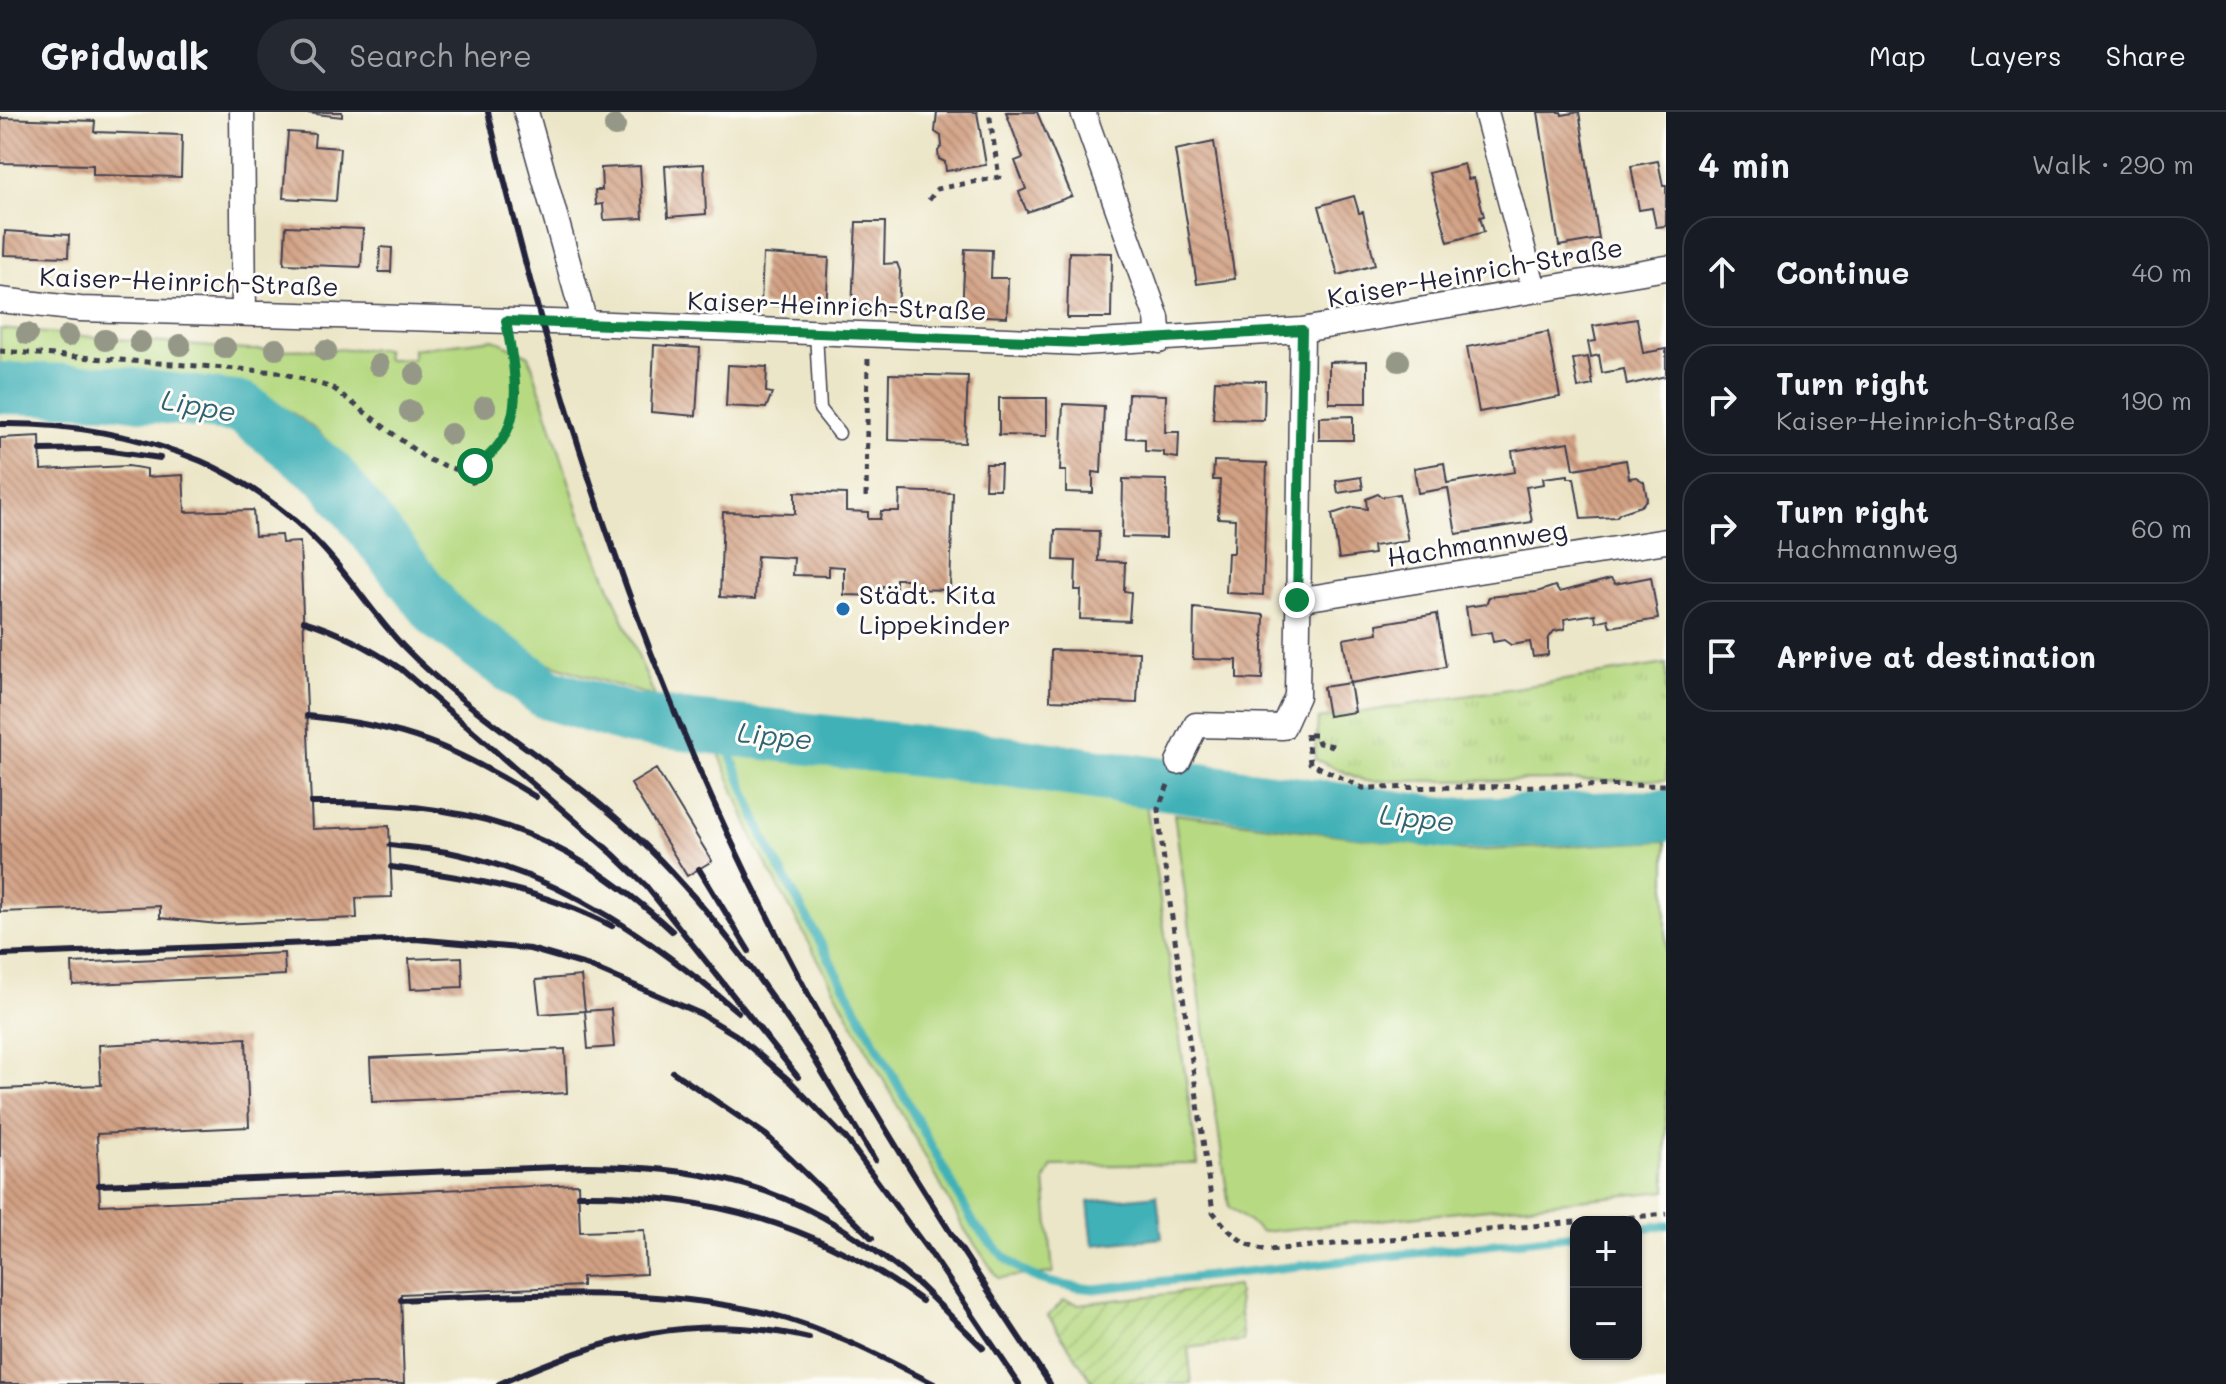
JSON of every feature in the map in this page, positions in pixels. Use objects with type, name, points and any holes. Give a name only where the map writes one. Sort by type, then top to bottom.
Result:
[{"type":"street","points":[[242,112],[244,312]]},
{"type":"street","points":[[526,112],[585,323]]},
{"type":"street","points":[[1083,112],[1157,318],[1159,341]]},
{"type":"street","points":[[1486,112],[1534,289]]},
{"type":"street","name":"Kaiser-Heinrich-Straße","points":[[0,300],[80,309],[585,323],[1082,343],[1159,341],[1302,330],[1666,268]]},
{"type":"street","points":[[1178,762],[1196,725],[1283,727],[1297,696],[1302,330]]},
{"type":"street","name":"Hachmannweg","points":[[1297,600],[1666,541]]},
{"type":"lane","points":[[816,332],[820,409],[839,433]]},
{"type":"path","points":[[929,200],[937,189],[999,177],[989,112]]},
{"type":"path","points":[[0,351],[278,372],[333,388],[426,459],[457,470],[492,455],[509,425],[518,389],[506,321]]},
{"type":"path","points":[[866,497],[868,336]]},
{"type":"path","points":[[469,467],[474,487]]},
{"type":"path","points":[[1283,727],[1316,735],[1319,743],[1338,747]]},
{"type":"path","points":[[1309,735],[1310,763],[1363,788],[1666,785]]},
{"type":"path","points":[[1178,762],[1158,809],[1163,853],[1213,1212],[1232,1235],[1250,1247],[1269,1250],[1570,1223]]},
{"type":"path","points":[[1642,1216],[1666,1214]]},
{"type":"green space","points":[[0,329],[247,350],[385,349],[386,359],[413,359],[413,349],[494,339],[529,356],[579,512],[655,697],[539,659],[475,625],[425,569],[344,458],[320,434],[293,414],[263,398],[232,387],[167,374],[0,367]]},
{"type":"green space","points":[[1666,664],[1666,780],[1365,781],[1315,759],[1318,719]]},
{"type":"green space","points":[[716,746],[757,746],[1146,803],[1198,1164],[1052,1166],[1045,1180],[1053,1273],[998,1278],[965,1230],[757,847]]},
{"type":"green space","points":[[1174,814],[1466,851],[1666,841],[1666,1191],[1262,1232],[1229,1207]]},
{"type":"green space","points":[[1237,1286],[1243,1341],[1188,1348],[1192,1384],[1094,1384],[1048,1316],[1064,1300],[1079,1304]]},
{"type":"water","points":[[1157,1195],[1162,1238],[1093,1245],[1088,1202]]},
{"type":"building","points":[[298,112],[342,112],[342,117]]},
{"type":"building","points":[[937,112],[977,112],[986,165],[946,171],[945,162],[939,159],[938,151],[942,146],[941,136],[935,132]]},
{"type":"building","points":[[1006,112],[1037,112],[1072,196],[1027,212],[1019,192],[1026,189],[1015,161],[1023,158]]},
{"type":"building","points":[[1538,112],[1561,112],[1562,115],[1579,112],[1599,239],[1559,246]]},
{"type":"building","points":[[1,118],[95,121],[94,132],[182,135],[181,177],[93,175],[93,165],[0,163]]},
{"type":"building","points":[[288,132],[315,134],[314,146],[340,148],[336,201],[283,198]]},
{"type":"building","points":[[1214,142],[1235,279],[1197,284],[1175,150]]},
{"type":"building","points":[[1658,161],[1663,186],[1666,186],[1666,226],[1656,227],[1652,208],[1639,210],[1631,166]]},
{"type":"building","points":[[704,164],[706,214],[668,217],[665,166]]},
{"type":"building","points":[[1464,164],[1468,179],[1474,178],[1484,216],[1480,217],[1484,232],[1448,242],[1429,173]]},
{"type":"building","points":[[640,166],[643,218],[604,220],[603,204],[596,205],[595,190],[602,190],[601,168]]},
{"type":"building","points":[[1354,196],[1359,213],[1363,212],[1375,265],[1338,275],[1319,206]]},
{"type":"building","points":[[856,222],[885,222],[884,264],[897,263],[900,271],[898,312],[852,309]]},
{"type":"building","points":[[286,226],[363,229],[361,267],[284,264]]},
{"type":"building","points":[[5,231],[69,235],[68,257],[4,255]]},
{"type":"building","points":[[380,247],[392,248],[391,272],[379,272]]},
{"type":"building","points":[[965,249],[992,250],[991,278],[1008,278],[1007,317],[962,315]]},
{"type":"building","points":[[1069,252],[1112,253],[1111,318],[1067,318]]},
{"type":"building","points":[[763,254],[829,258],[826,308],[761,305]]},
{"type":"building","points":[[1637,319],[1643,353],[1666,349],[1666,376],[1627,385],[1624,369],[1602,373],[1599,355],[1591,357],[1588,342],[1596,341],[1593,326]]},
{"type":"building","points":[[1548,332],[1560,397],[1479,412],[1467,347]]},
{"type":"building","points":[[654,345],[700,348],[696,416],[651,412]]},
{"type":"building","points":[[1588,357],[1593,385],[1578,388],[1573,359]]},
{"type":"building","points":[[1367,361],[1367,403],[1329,403],[1329,362]]},
{"type":"building","points":[[728,365],[767,367],[766,392],[772,393],[766,408],[726,406]]},
{"type":"building","points":[[889,374],[968,376],[965,443],[888,440]]},
{"type":"building","points":[[1215,380],[1265,381],[1264,420],[1213,419]]},
{"type":"building","points":[[1128,394],[1166,395],[1165,432],[1179,432],[1178,458],[1164,456],[1164,452],[1145,451],[1145,439],[1126,438]]},
{"type":"building","points":[[999,398],[1047,398],[1047,436],[999,435]]},
{"type":"building","points":[[1063,404],[1104,406],[1101,473],[1093,472],[1093,493],[1066,492],[1066,471],[1060,471]]},
{"type":"building","points":[[1353,416],[1353,440],[1319,440],[1319,417]]},
{"type":"building","points":[[40,436],[41,470],[128,466],[147,469],[147,477],[183,475],[185,512],[253,510],[255,536],[281,535],[282,543],[300,542],[312,829],[389,826],[392,897],[356,898],[357,918],[218,924],[160,918],[160,906],[0,912],[0,438]]},
{"type":"building","points":[[1569,442],[1574,469],[1626,460],[1629,478],[1636,477],[1644,482],[1647,499],[1641,506],[1616,517],[1581,519],[1574,478],[1568,478],[1568,475],[1543,478],[1544,484],[1526,487],[1532,522],[1456,534],[1448,488],[1418,493],[1414,468],[1444,463],[1447,483],[1515,472],[1512,451]]},
{"type":"building","points":[[1214,461],[1267,463],[1263,595],[1226,593],[1228,553],[1234,553],[1235,519],[1218,518],[1220,480],[1213,480]]},
{"type":"building","points":[[986,464],[1001,464],[1000,489],[985,489]]},
{"type":"building","points":[[1361,477],[1363,489],[1338,493],[1336,481]]},
{"type":"building","points":[[1123,479],[1167,480],[1166,538],[1122,537]]},
{"type":"building","points":[[900,491],[953,493],[950,590],[911,589],[911,579],[896,579],[896,587],[882,586],[881,596],[844,595],[844,567],[829,566],[829,576],[793,575],[794,558],[757,556],[755,599],[720,597],[723,512],[795,514],[795,492],[846,494],[846,511],[868,512],[868,519],[880,519],[881,511],[899,511]]},
{"type":"building","points":[[1378,494],[1382,497],[1399,494],[1408,541],[1373,546],[1374,554],[1339,559],[1332,514],[1353,507],[1367,509],[1366,499]]},
{"type":"building","points":[[1055,530],[1099,531],[1098,561],[1125,562],[1124,591],[1131,592],[1129,621],[1080,619],[1081,590],[1075,590],[1076,561],[1054,560]]},
{"type":"building","points":[[1651,577],[1658,619],[1610,627],[1608,619],[1596,622],[1595,614],[1564,619],[1565,629],[1554,631],[1548,639],[1548,655],[1533,657],[1530,642],[1511,645],[1504,640],[1493,642],[1491,632],[1470,635],[1466,607],[1486,604],[1489,597],[1537,592],[1555,586],[1559,592],[1611,579],[1615,584]]},
{"type":"building","points":[[1194,608],[1264,615],[1262,680],[1237,679],[1237,660],[1193,659]]},
{"type":"building","points":[[1437,614],[1446,667],[1350,683],[1343,639],[1378,633],[1377,624]]},
{"type":"building","points":[[1051,650],[1139,652],[1137,703],[1050,700]]},
{"type":"building","points":[[1350,683],[1355,712],[1328,716],[1323,687]]},
{"type":"building","points":[[656,769],[712,861],[687,876],[631,784]]},
{"type":"building","points":[[284,953],[285,975],[73,985],[72,963]]},
{"type":"building","points":[[462,957],[463,987],[411,989],[409,959]]},
{"type":"building","points":[[581,976],[585,1011],[540,1014],[536,980]]},
{"type":"building","points":[[611,1009],[614,1047],[588,1049],[585,1011]]},
{"type":"building","points":[[246,1038],[249,1127],[97,1134],[100,1205],[578,1184],[580,1232],[644,1230],[646,1274],[582,1277],[582,1286],[401,1294],[404,1384],[0,1384],[0,1089],[101,1085],[99,1045]]},
{"type":"building","points":[[565,1049],[567,1093],[372,1102],[370,1058]]},
{"type":"waterway","name":"Lippe","points":[[0,388],[110,391],[243,408],[329,474],[442,617],[548,694],[630,719],[972,757],[1450,824],[1666,815]]},
{"type":"waterway","points":[[719,726],[766,843],[974,1224],[1001,1254],[1025,1272],[1053,1283],[1094,1289],[1570,1236]]},
{"type":"waterway","points":[[1642,1228],[1666,1225]]},
{"type":"railway","points":[[488,112],[572,425],[642,630],[682,730],[726,829],[804,987],[940,1217],[1050,1384]]},
{"type":"railway","points":[[0,424],[76,428],[152,444],[217,468],[279,508],[319,544],[393,635],[431,673],[610,813],[663,863],[731,942],[812,1055]]},
{"type":"railway","points":[[41,450],[98,449],[160,458]]},
{"type":"railway","points":[[304,621],[354,641],[401,669],[613,854],[646,886],[798,1077]]},
{"type":"railway","points":[[307,716],[373,726],[427,741],[479,764],[536,797]]},
{"type":"railway","points":[[311,803],[416,807],[462,814],[506,826],[547,843],[588,866],[672,931]]},
{"type":"railway","points":[[390,845],[449,852],[497,865],[572,896],[641,937],[738,1012]]},
{"type":"railway","points":[[391,867],[447,875],[532,894],[612,926]]},
{"type":"railway","points":[[699,869],[749,951]]},
{"type":"railway","points":[[0,955],[415,939],[530,949],[589,966],[701,1014],[736,1035],[791,1082],[850,1143]]},
{"type":"railway","points":[[807,1047],[875,1160]]},
{"type":"railway","points":[[673,1072],[766,1135],[872,1238]]},
{"type":"railway","points":[[845,1137],[930,1253]]},
{"type":"railway","points":[[99,1185],[585,1166],[683,1172],[765,1191],[804,1207],[842,1228],[921,1287]]},
{"type":"railway","points":[[578,1195],[672,1200],[759,1218],[842,1252],[922,1301]]},
{"type":"railway","points":[[926,1246],[1019,1384]]},
{"type":"railway","points":[[915,1281],[983,1348]]},
{"type":"railway","points":[[401,1300],[584,1294],[675,1298],[721,1304],[810,1326],[934,1384]]},
{"type":"railway","points":[[499,1384],[576,1353],[650,1333],[727,1327],[809,1338]]},
{"type":"place","name":"Städt. Kita Lippekinder","points":[[843,609]]},
{"type":"route","points":[[475,466],[492,455],[509,425],[518,389],[506,321],[1082,343],[1159,341],[1302,330],[1297,600]]}]
